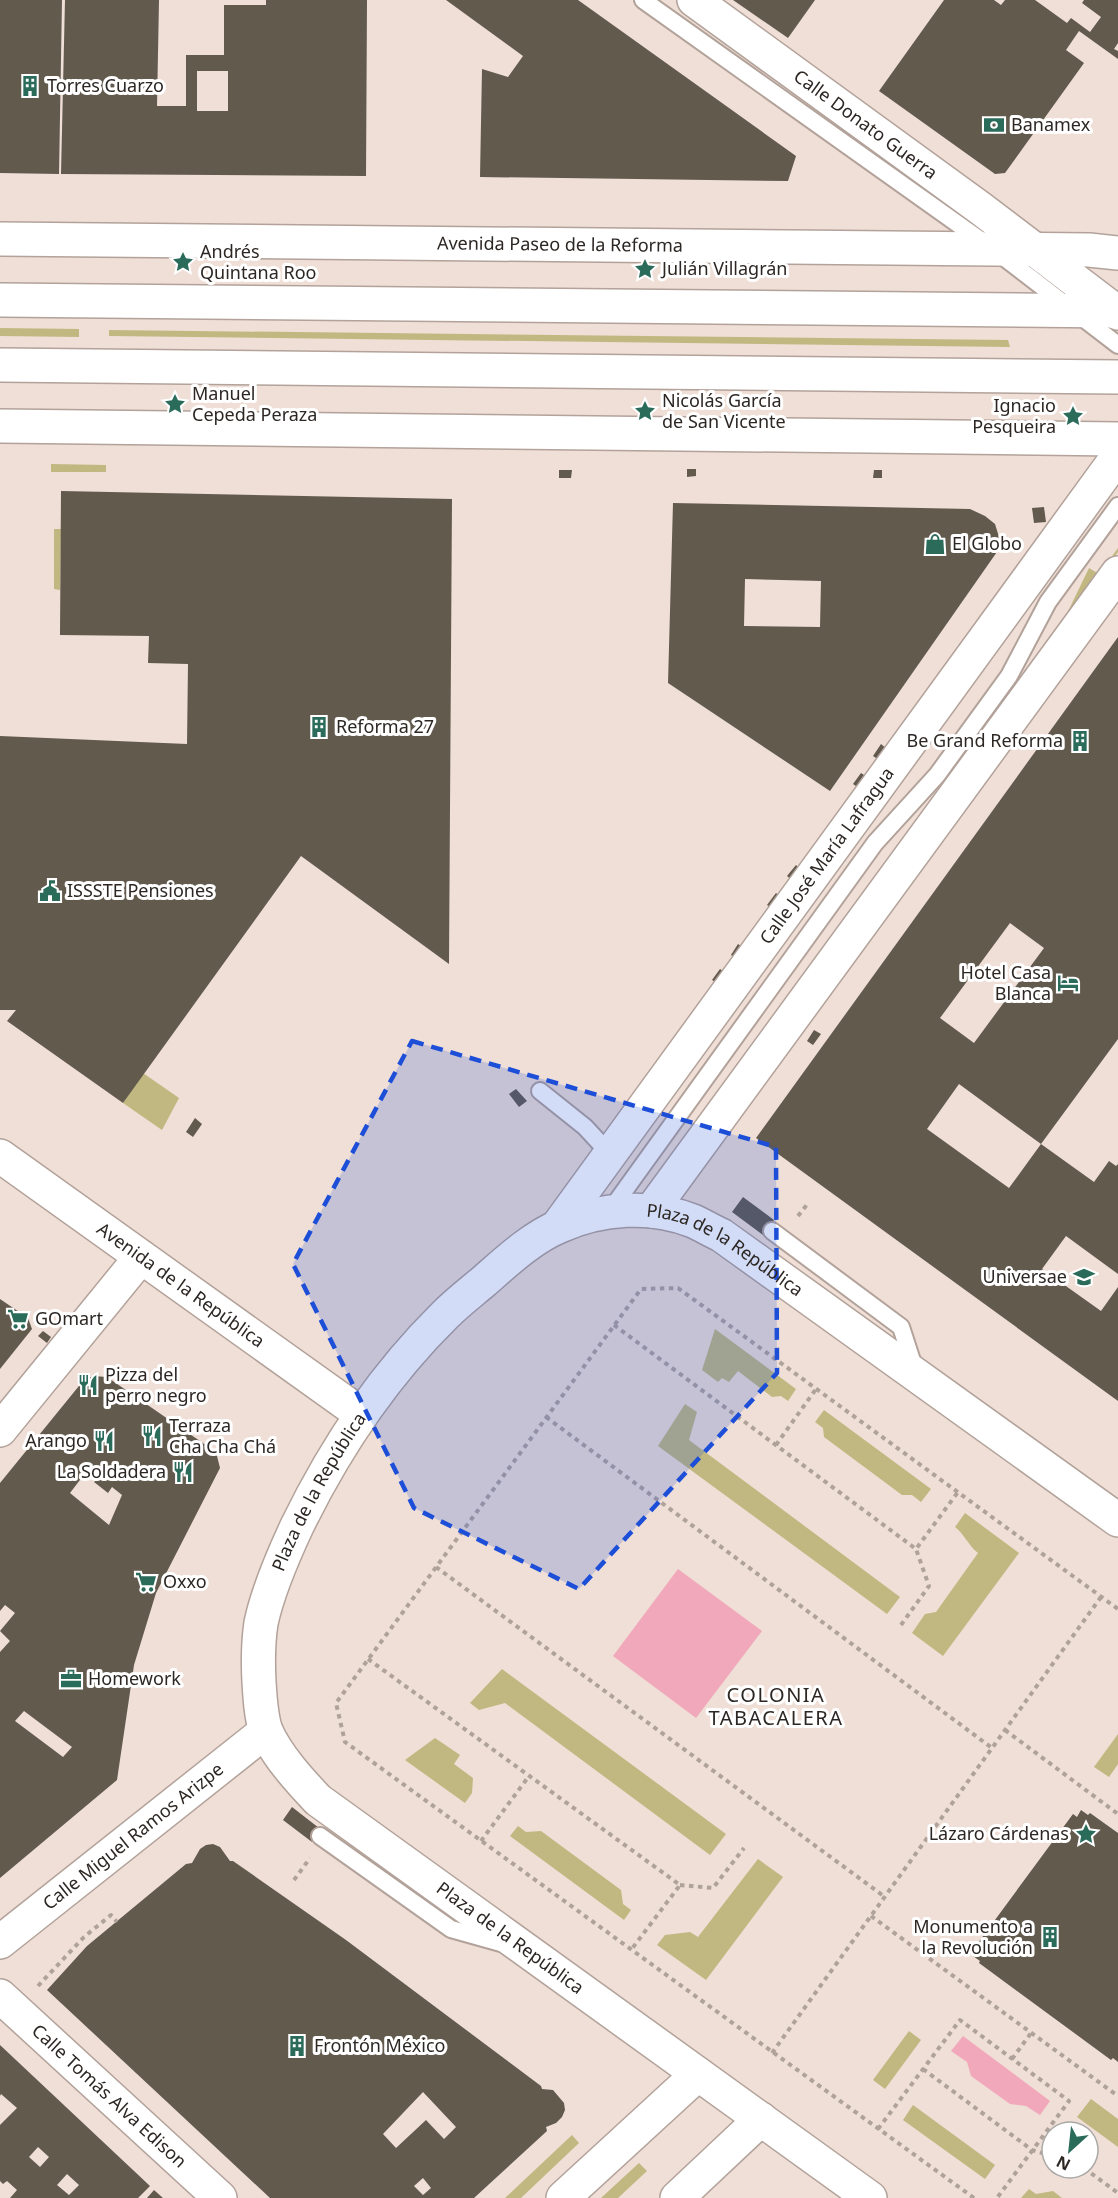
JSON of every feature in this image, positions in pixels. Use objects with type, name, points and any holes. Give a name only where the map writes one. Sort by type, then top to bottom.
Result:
[{"type":"street","name":"Calle Donato Guerra","points":[[694,0],[1035,250]]},
{"type":"street","name":"Avenida Paseo de la Reforma","points":[[0,240],[993,249],[1118,253]]},
{"type":"street","points":[[1035,250],[1117,311]]},
{"type":"street","points":[[0,300],[1117,311]]},
{"type":"street","points":[[0,365],[1118,377]]},
{"type":"street","points":[[0,426],[1118,439]]},
{"type":"street","name":"Calle José María Lafragua","points":[[557,1227],[1118,456]]},
{"type":"street","points":[[651,1211],[1118,573]]},
{"type":"street","name":"Avenida de la República","points":[[0,1156],[361,1414]]},
{"type":"street","name":"Plaza de la República","points":[[870,2198],[318,1800],[293,1774],[266,1731],[260,1698],[258,1658],[262,1623],[273,1584],[287,1546],[310,1500],[361,1414],[411,1352],[445,1315],[505,1262],[533,1242],[557,1227],[609,1212],[651,1211],[692,1221],[721,1235],[1117,1518]]},
{"type":"street","points":[[0,1430],[141,1257]]},
{"type":"street","name":"Calle Miguel Ramos Arizpe","points":[[0,1942],[266,1731]]},
{"type":"street","name":"Calle Tomás Alva Edison","points":[[0,1996],[220,2198]]},
{"type":"street","points":[[563,2198],[698,2074]]},
{"type":"street","points":[[677,2198],[761,2119]]},
{"type":"lane","points":[[644,0],[993,249],[1118,345]]},
{"type":"lane","points":[[609,1212],[875,843],[937,775],[1003,685],[1048,602],[1118,506]]},
{"type":"lane","points":[[540,1091],[585,1126],[610,1154]]},
{"type":"lane","points":[[772,1231],[901,1327],[917,1376]]},
{"type":"lane","points":[[320,1836],[451,1929],[527,1950]]},
{"type":"path","points":[[974,2198],[345,1742],[336,1703],[640,1289],[678,1288],[1118,1609]]},
{"type":"path","points":[[614,1324],[916,1549],[929,1586],[901,1625]]},
{"type":"path","points":[[776,1445],[816,1389]]},
{"type":"path","points":[[546,1417],[992,1748]]},
{"type":"path","points":[[916,1549],[958,1492]]},
{"type":"path","points":[[436,1567],[885,1898]]},
{"type":"path","points":[[772,2053],[1101,1597]]},
{"type":"path","points":[[368,1659],[680,1885],[713,1888],[744,1848]]},
{"type":"path","points":[[1005,1730],[1118,1814]]},
{"type":"path","points":[[481,1841],[529,1776]]},
{"type":"path","points":[[631,1950],[680,1885]]},
{"type":"path","points":[[36,1988],[84,1937],[111,1915],[117,1922]]},
{"type":"path","points":[[871,1916],[1118,2096]]},
{"type":"path","points":[[878,2129],[960,2019],[1069,2101],[997,2198]]},
{"type":"path","points":[[1012,2059],[1031,2032]]},
{"type":"path","points":[[923,2069],[1032,2150],[1040,2152]]},
{"type":"path","points":[[1100,2180],[1118,2193]]},
{"type":"highlighted area","points":[[412,1041],[776,1147],[777,1373],[579,1589],[414,1508],[293,1264]]},
{"type":"shaded area","points":[[0,328],[79,329],[79,337],[0,336]]},
{"type":"shaded area","points":[[109,330],[1008,340],[1010,347],[109,336]]},
{"type":"shaded area","points":[[51,464],[106,465],[106,472],[51,472]]},
{"type":"shaded area","points":[[54,529],[61,529],[60,590],[54,589]]},
{"type":"shaded area","points":[[1118,548],[1118,552],[1060,631],[1089,568],[1099,574]]},
{"type":"shaded area","points":[[143,1073],[179,1098],[162,1130],[123,1103]]},
{"type":"shaded area","points":[[715,1329],[796,1389],[788,1401],[781,1396],[772,1397],[738,1371],[729,1382],[722,1378],[718,1382],[702,1370]]},
{"type":"shaded area","points":[[685,1404],[697,1412],[689,1440],[900,1597],[887,1614],[658,1446]]},
{"type":"shaded area","points":[[824,1410],[931,1489],[921,1502],[912,1495],[902,1495],[824,1437],[823,1428],[815,1422]]},
{"type":"shaded area","points":[[965,1513],[1019,1553],[943,1656],[912,1633],[925,1614],[936,1612],[978,1553],[955,1527]]},
{"type":"shaded area","points":[[678,1569],[762,1631],[696,1718],[613,1656]]},
{"type":"shaded area","points":[[502,1669],[726,1834],[710,1855],[505,1703],[479,1710],[470,1703]]},
{"type":"shaded area","points":[[1118,1734],[1118,1764],[1109,1777],[1094,1767]]},
{"type":"shaded area","points":[[435,1738],[460,1755],[454,1764],[473,1778],[472,1793],[465,1803],[405,1760]]},
{"type":"shaded area","points":[[518,1826],[526,1832],[541,1831],[621,1890],[623,1904],[631,1910],[624,1920],[510,1836]]},
{"type":"shaded area","points":[[758,1859],[783,1877],[706,1980],[657,1945],[665,1935],[690,1932],[698,1937]]},
{"type":"shaded area","points":[[909,2031],[921,2040],[885,2089],[873,2080]]},
{"type":"shaded area","points":[[963,2036],[1050,2101],[1040,2115],[1026,2106],[1010,2104],[971,2076],[967,2062],[951,2051]]},
{"type":"shaded area","points":[[1091,2099],[1118,2119],[1118,2147],[1100,2134],[1100,2120],[1081,2120],[1077,2117]]},
{"type":"shaded area","points":[[913,2105],[995,2165],[985,2179],[903,2120]]},
{"type":"shaded area","points":[[572,2135],[579,2143],[521,2198],[505,2198]]},
{"type":"shaded area","points":[[639,2163],[647,2171],[618,2198],[601,2198]]},
{"type":"shaded area","points":[[1029,2189],[1036,2194],[1053,2191],[1062,2198],[1021,2198]]},
{"type":"building","name":"Torres Cuarzo","points":[[0,0],[62,0],[59,174],[0,173]]},
{"type":"building","points":[[65,0],[159,0],[157,106],[186,106],[186,55],[224,55],[224,5],[266,5],[266,0],[367,0],[366,176],[61,174]],"holes":[[[197,71],[228,71],[228,111],[197,111]]]},
{"type":"building","points":[[446,0],[578,0],[796,156],[788,181],[480,177],[482,69],[508,77],[523,56]]},
{"type":"building","points":[[733,0],[815,0],[788,38]]},
{"type":"building","points":[[944,0],[994,0],[1001,5],[1005,0],[1035,0],[1067,23],[1071,18],[1090,32],[1101,17],[1082,3],[1084,0],[1118,0],[1118,43],[1114,49],[1118,51],[1118,59],[1079,31],[1066,50],[1084,63],[1005,173],[995,174],[879,91]]},
{"type":"building","points":[[687,469],[696,469],[696,476],[687,477]]},
{"type":"building","points":[[559,470],[572,470],[571,478],[559,478]]},
{"type":"building","points":[[874,470],[882,470],[882,478],[873,478]]},
{"type":"building","points":[[61,491],[452,499],[449,964],[301,856],[123,1103],[7,1021],[16,1010],[0,1010],[0,736],[187,744],[188,664],[148,663],[149,636],[60,635]]},
{"type":"building","points":[[673,503],[970,509],[995,524],[999,537],[999,549],[830,791],[668,683]],"holes":[[[745,579],[821,581],[820,627],[744,626]]]},
{"type":"building","points":[[1044,507],[1046,522],[1034,523],[1032,508]]},
{"type":"building","points":[[1118,637],[1118,1039],[1041,1144],[1094,1182],[1109,1161],[1116,1166],[1118,1164],[1118,1274],[1066,1236],[1042,1269],[1101,1311],[1118,1287],[1118,1401],[756,1138]],"holes":[[[1010,923],[1044,948],[974,1043],[940,1018]],[[959,1084],[1041,1144],[1009,1188],[927,1129]]]},
{"type":"building","points":[[881,744],[887,749],[879,760],[873,756]]},
{"type":"building","points":[[861,773],[867,777],[859,788],[853,784]]},
{"type":"building","points":[[796,865],[801,870],[793,881],[787,876]]},
{"type":"building","points":[[776,893],[782,898],[773,909],[767,905]]},
{"type":"building","points":[[738,944],[745,949],[737,959],[731,955]]},
{"type":"building","points":[[720,969],[727,974],[719,984],[712,980]]},
{"type":"building","points":[[814,1030],[821,1034],[813,1045],[807,1041]]},
{"type":"building","points":[[516,1089],[527,1101],[519,1107],[509,1094]]},
{"type":"building","points":[[195,1118],[202,1124],[193,1137],[186,1132]]},
{"type":"building","points":[[743,1197],[774,1220],[763,1235],[732,1212]]},
{"type":"building","points":[[0,1299],[28,1318],[32,1329],[0,1369]]},
{"type":"building","points":[[43,1331],[51,1337],[47,1343],[38,1336]]},
{"type":"building","points":[[93,1376],[107,1377],[213,1450],[220,1468],[156,1593],[134,1665],[117,1780],[0,1878],[0,1652],[10,1641],[0,1631],[15,1613],[5,1605],[0,1611],[0,1483],[83,1381]],"holes":[[[89,1468],[99,1477],[94,1482],[108,1493],[112,1487],[122,1495],[109,1525],[70,1493]],[[24,1711],[72,1747],[63,1757],[15,1721]]]},
{"type":"building","points":[[292,1807],[319,1828],[312,1842],[283,1820]]},
{"type":"building","name":"Monumento a la Revolución","points":[[1081,1810],[1088,1815],[1090,1813],[1118,1833],[1118,2062],[1113,2058],[1111,2060],[979,1963],[980,1961],[973,1956],[979,1949],[975,1947],[1073,1814],[1077,1817]]},
{"type":"building","name":"Frontón México","points":[[213,1844],[220,1847],[230,1861],[346,1940],[542,2089],[553,2090],[564,2103],[565,2110],[562,2117],[556,2123],[546,2127],[547,2131],[474,2198],[270,2198],[47,1990],[87,1946],[186,1864],[192,1863],[200,1849]],"holes":[[[423,2092],[456,2127],[444,2139],[426,2120],[396,2148],[383,2134]],[[423,2178],[431,2188],[423,2195],[414,2186]]]},
{"type":"building","points":[[0,2045],[150,2186],[138,2198],[10,2198],[17,2190],[7,2181],[3,2184],[0,2181],[0,2125],[17,2108],[1,2094],[0,2096]],"holes":[[[38,2147],[49,2157],[40,2167],[29,2157]],[[67,2174],[79,2185],[69,2195],[57,2185]]]},
{"type":"building","points":[[154,2190],[163,2198],[147,2198]]},
{"type":"place","name":"Torres Cuarzo","points":[[30,86]]},
{"type":"place","name":"Banamex","points":[[994,125]]},
{"type":"place","name":"Andrés Quintana Roo","points":[[183,262]]},
{"type":"place","name":"Julián Villagrán","points":[[645,269]]},
{"type":"place","name":"Manuel Cepeda Peraza","points":[[175,404]]},
{"type":"place","name":"Nicolás García de San Vicente","points":[[645,411]]},
{"type":"place","name":"Ignacio Pesqueira","points":[[1073,416]]},
{"type":"place","name":"El Globo","points":[[935,544]]},
{"type":"place","name":"Reforma 27","points":[[319,727]]},
{"type":"place","name":"Be Grand Reforma","points":[[1080,741]]},
{"type":"place","name":"ISSSTE Pensiones","points":[[50,891]]},
{"type":"place","name":"Hotel Casa Blanca","points":[[1068,983]]},
{"type":"place","name":"Universae","points":[[1084,1277]]},
{"type":"place","name":"GOmart","points":[[18,1319]]},
{"type":"place","name":"Pizza del perro negro","points":[[88,1385]]},
{"type":"place","name":"Terraza Cha Cha Chá","points":[[152,1436]]},
{"type":"place","name":"Arango","points":[[104,1441]]},
{"type":"place","name":"La Soldadera","points":[[183,1472]]},
{"type":"place","name":"Oxxo","points":[[146,1582]]},
{"type":"place","name":"Homework","points":[[71,1679]]},
{"type":"place","name":"Lázaro Cárdenas","points":[[1086,1834]]},
{"type":"place","name":"Monumento a la Revolución","points":[[1050,1937]]},
{"type":"place","name":"Frontón México","points":[[297,2046]]},
{"type":"district","name":"COLONIA TABACALERA","points":[[776,1706]]}]
